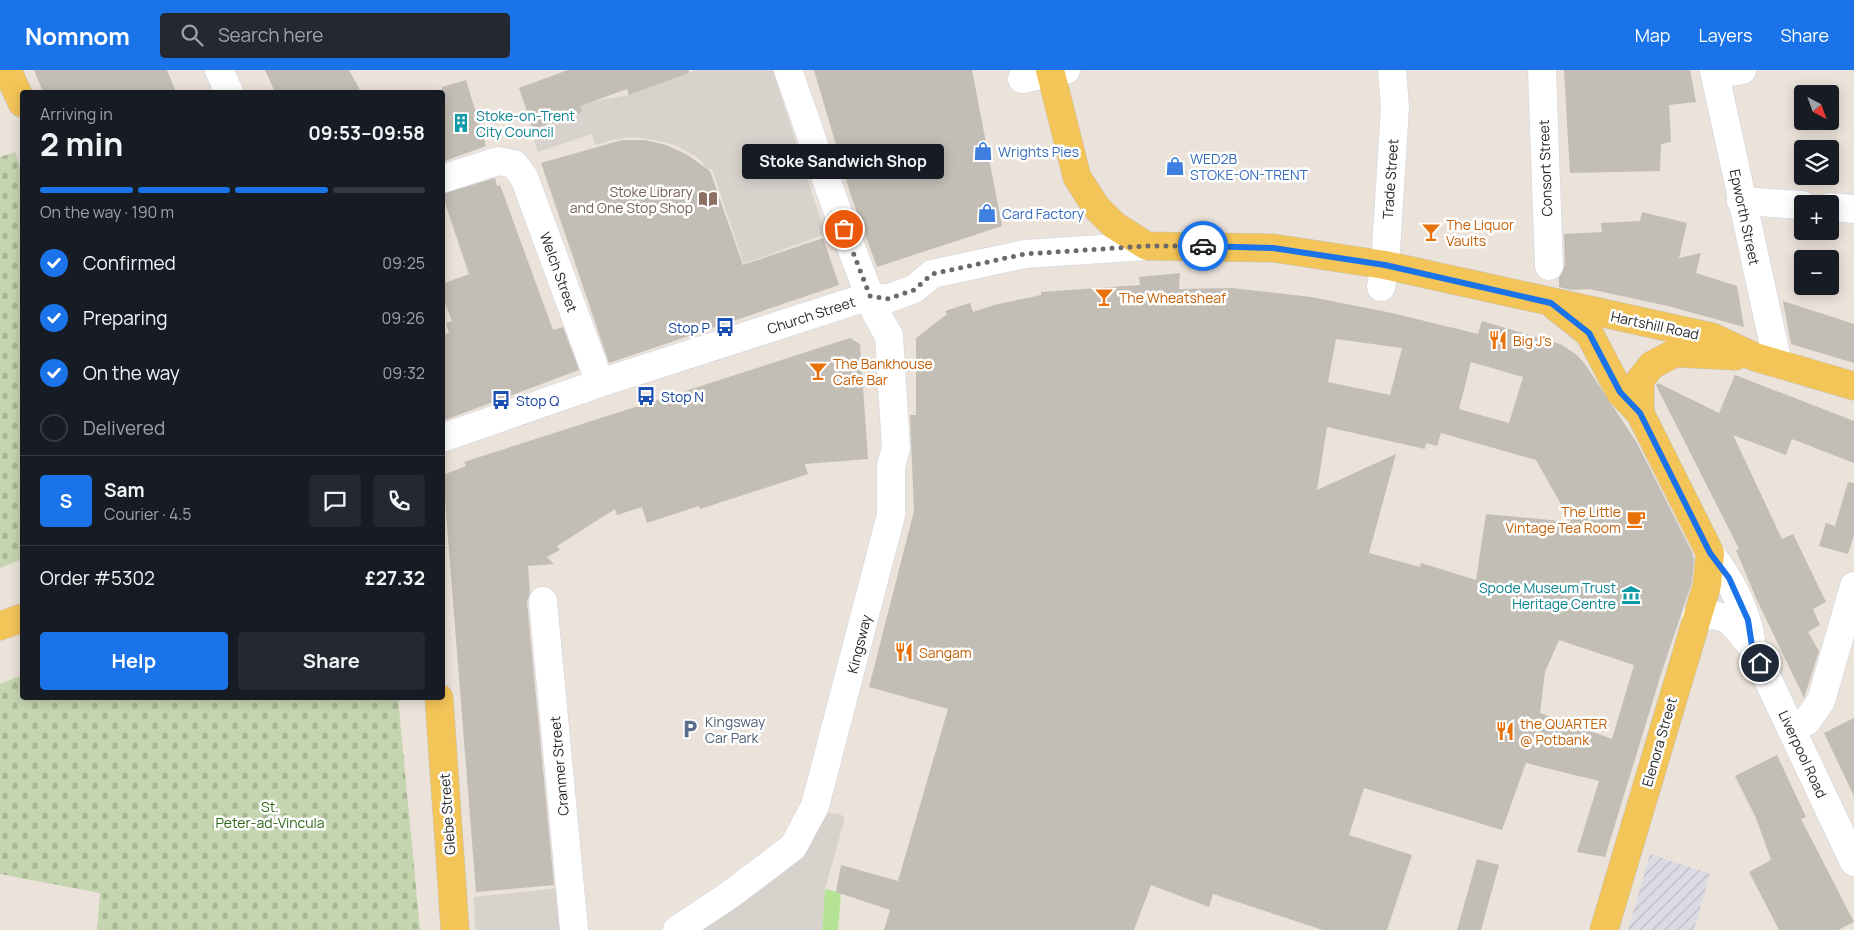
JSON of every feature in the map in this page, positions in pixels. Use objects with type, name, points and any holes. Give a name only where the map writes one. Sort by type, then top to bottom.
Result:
[{"type":"main road","points":[[1056,71],[1077,177],[1096,208],[1114,225],[1147,246]]},
{"type":"main road","points":[[10,73],[20,98]]},
{"type":"main road","name":"Church Street","points":[[1147,246],[1273,248],[1383,276],[1551,303],[1589,333]]},
{"type":"main road","name":"Hartshill Road","points":[[1551,303],[1712,338],[1766,360],[1854,386]]},
{"type":"main road","name":"Liverpool Road","points":[[1589,333],[1620,392],[1640,413],[1710,553]]},
{"type":"main road","name":"Hartshill Road","points":[[1675,353],[1766,360]]},
{"type":"main road","name":"Liverpool Road","points":[[1640,413],[1640,380],[1652,365],[1675,353]]},
{"type":"main road","name":"Elenora Street","points":[[1604,930],[1707,585],[1710,553]]},
{"type":"main road","points":[[0,626],[20,619]]},
{"type":"main road","name":"Glebe Street","points":[[439,700],[455,930]]},
{"type":"street","points":[[219,70],[228,90]]},
{"type":"street","name":"Kingsway","points":[[677,930],[728,896],[793,847],[813,811],[854,665],[891,515],[891,466],[896,448],[889,336],[873,305],[838,213],[788,70]]},
{"type":"street","name":"Trade Street","points":[[1383,276],[1395,107],[1392,70]]},
{"type":"street","name":"Consort Street","points":[[1542,70],[1549,266]]},
{"type":"street","points":[[1715,72],[1742,70]]},
{"type":"street","points":[[1022,79],[1056,71]]},
{"type":"street","name":"Epworth Street","points":[[1715,72],[1741,201],[1766,360]]},
{"type":"street","name":"Welch Street","points":[[445,178],[498,161],[514,164],[524,177],[600,383]]},
{"type":"street","points":[[1741,201],[1794,204]]},
{"type":"street","points":[[1839,208],[1854,209]]},
{"type":"street","name":"Church Street","points":[[445,437],[600,383],[873,305],[914,290],[932,274],[1025,254],[1147,246]]},
{"type":"street","name":"Liverpool Road","points":[[1710,553],[1729,578],[1748,620],[1752,646]]},
{"type":"street","points":[[1791,729],[1807,721],[1821,701],[1854,586]]},
{"type":"street","name":"Cranmer Street","points":[[543,601],[574,930]]},
{"type":"street","name":"Liverpool Road","points":[[1696,617],[1715,614],[1729,620],[1752,646],[1791,729],[1846,823],[1854,862]]},
{"type":"shaded area","points":[[697,70],[773,70],[825,234],[744,264],[712,169],[708,169],[697,157],[675,145],[632,137],[595,145],[592,134],[538,152],[529,124],[593,101],[629,95]]},
{"type":"shaded area","points":[[813,811],[840,814],[845,818],[825,889],[822,930],[677,930],[728,896]]},
{"type":"shaded area","points":[[1650,854],[1710,874],[1694,930],[1628,930]]},
{"type":"shaded area","points":[[570,887],[574,930],[475,930],[474,897]]},
{"type":"green space","points":[[15,152],[20,166],[20,560],[0,568],[0,157]]},
{"type":"green space","name":"St. Peter-ad-Vincula","points":[[20,676],[20,700],[398,700],[420,930],[97,930],[100,893],[0,874],[0,684]]},
{"type":"green space","points":[[825,889],[841,893],[838,930],[822,930]]},
{"type":"building","points":[[34,70],[167,70],[175,90],[42,90]]},
{"type":"building","points":[[265,70],[349,70],[360,90],[274,90]]},
{"type":"building","points":[[568,70],[689,70],[689,73],[629,95],[627,89],[580,106],[582,112],[533,129],[519,88]]},
{"type":"building","points":[[814,70],[972,70],[1002,226],[877,267],[851,196]]},
{"type":"building","points":[[1564,70],[1690,70],[1696,102],[1669,105],[1671,142],[1661,144],[1660,171],[1570,173]]},
{"type":"building","name":"Stoke-on-Trent City Council","points":[[466,80],[486,146],[445,161],[445,90],[442,90],[442,87]]},
{"type":"building","points":[[622,140],[645,140],[666,145],[686,154],[710,171],[743,265],[823,238],[839,285],[609,363],[541,163]]},
{"type":"building","points":[[495,178],[497,186],[500,185],[553,330],[563,327],[579,370],[445,420],[445,334],[449,333],[446,323],[452,321],[445,304],[445,283],[469,274],[445,203],[445,193]]},
{"type":"building","points":[[1642,212],[1687,223],[1679,258],[1701,253],[1696,273],[1737,286],[1744,327],[1668,306],[1589,289],[1571,290],[1559,287],[1559,278],[1565,265],[1564,234],[1602,232],[1601,223],[1640,221]]},
{"type":"building","points":[[1180,273],[1179,289],[1232,288],[1311,297],[1392,313],[1478,334],[1482,321],[1560,344],[1577,355],[1585,364],[1637,443],[1692,552],[1694,560],[1692,582],[1661,674],[1605,857],[1577,852],[1599,781],[1526,763],[1502,830],[1364,788],[1349,835],[1412,855],[1387,930],[1323,930],[1213,894],[1209,907],[1151,885],[1134,930],[884,930],[890,910],[836,892],[841,865],[898,881],[948,709],[869,687],[914,511],[910,415],[916,415],[916,338],[947,314],[945,311],[970,303],[973,312],[994,305],[1041,295],[1041,292],[1140,285],[1139,277]],"holes":[[[1336,339],[1402,348],[1390,395],[1328,382]],[[1471,362],[1523,377],[1509,423],[1459,409]],[[1327,427],[1425,449],[1426,443],[1437,446],[1441,433],[1536,460],[1571,522],[1486,514],[1476,580],[1421,563],[1420,567],[1369,553],[1396,454],[1317,490]],[[1559,640],[1634,665],[1612,739],[1540,713],[1545,672]]]},
{"type":"building","points":[[1783,301],[1854,324],[1854,363],[1791,344]]},
{"type":"building","points":[[850,338],[860,344],[868,459],[805,464],[808,474],[700,509],[699,506],[647,523],[642,507],[617,515],[615,509],[557,546],[560,550],[547,557],[554,564],[528,566],[530,593],[527,602],[554,885],[476,892],[445,500],[445,474],[466,466],[464,462]]},
{"type":"building","points":[[1735,375],[1854,421],[1854,463],[1792,439],[1786,455],[1733,435],[1782,539],[1793,534],[1826,602],[1813,609],[1820,625],[1808,632],[1819,651],[1804,698],[1756,598],[1736,550],[1739,549],[1656,385],[1658,383],[1719,413]]},
{"type":"building","points":[[1848,482],[1854,483],[1854,535],[1848,554],[1819,546],[1826,523],[1835,526]]},
{"type":"building","points":[[1854,718],[1854,796],[1824,733]]},
{"type":"building","points":[[1777,755],[1806,817],[1801,819],[1854,922],[1838,930],[1779,930],[1749,872],[1771,860],[1756,818],[1735,776]]},
{"type":"building","points":[[1477,859],[1499,865],[1481,930],[1457,930]]},
{"type":"way so far","points":[[844,229],[870,296],[887,299],[914,290],[932,274],[1025,254],[1147,246],[1203,246]]},
{"type":"place","name":"Stoke-on-Trent City Council","points":[[461,123]]},
{"type":"place","name":"Wrights Pies","points":[[983,151]]},
{"type":"place","name":"WED2B STOKE-ON-TRENT","points":[[1175,166]]},
{"type":"place","name":"Stoke Library and One Stop Shop","points":[[708,199]]},
{"type":"place","name":"Card Factory","points":[[987,213]]},
{"type":"place","name":"Stoke Sandwich Shop","points":[[844,229]]},
{"type":"place","name":"The Liquor Vaults","points":[[1431,232]]},
{"type":"place","name":"The Wheatsheaf","points":[[1104,297]]},
{"type":"place","name":"Stop P","points":[[725,327]]},
{"type":"place","name":"Big J's","points":[[1498,340]]},
{"type":"place","name":"The Bankhouse Cafe Bar","points":[[818,371]]},
{"type":"place","name":"Stop N","points":[[646,396]]},
{"type":"place","name":"Stop Q","points":[[501,400]]},
{"type":"place","name":"The Little Vintage Tea Room","points":[[1636,519]]},
{"type":"place","name":"Spode Museum Trust Heritage Centre","points":[[1631,595]]},
{"type":"place","name":"Sangam","points":[[904,652]]},
{"type":"place","name":"Kingsway Car Park","points":[[690,729]]},
{"type":"place","name":"the QUARTER @ Potbank","points":[[1505,731]]},
{"type":"route","points":[[1203,246],[1273,248],[1385,265],[1551,303],[1589,333],[1620,392],[1640,413],[1710,553],[1729,578],[1748,620],[1752,646],[1760,663]]}]
